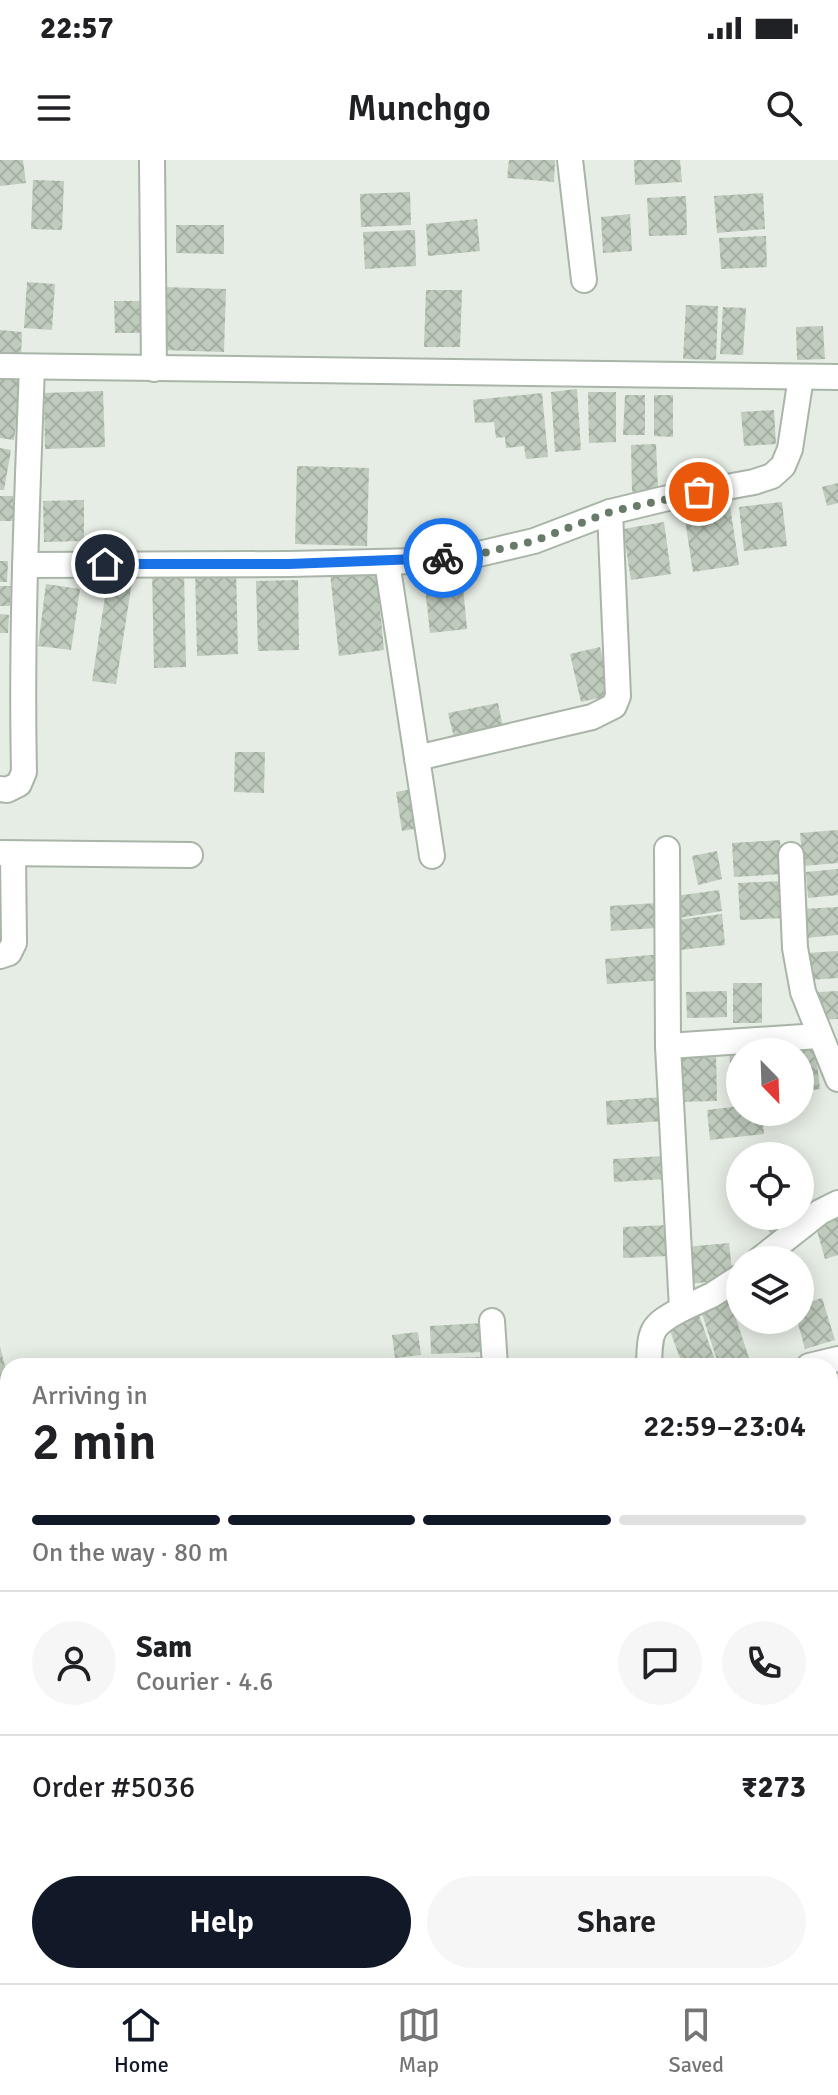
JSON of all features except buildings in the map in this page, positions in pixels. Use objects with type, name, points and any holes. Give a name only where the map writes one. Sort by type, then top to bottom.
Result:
[{"type":"street","points":[[152,160],[154,369]]},
{"type":"street","points":[[570,160],[584,280]]},
{"type":"street","points":[[0,366],[838,377]]},
{"type":"street","points":[[0,789],[7,790],[19,784],[24,772],[22,687],[32,367]]},
{"type":"street","points":[[25,565],[387,562],[479,554],[534,541],[610,512],[772,476],[783,466],[790,449],[801,377]]},
{"type":"street","points":[[417,758],[592,717],[614,706],[618,696],[610,512]]},
{"type":"street","points":[[387,562],[432,856]]},
{"type":"street","points":[[667,849],[668,1046],[682,1309]]},
{"type":"street","points":[[0,956],[9,953],[14,943],[6,854],[190,855]]},
{"type":"street","points":[[791,855],[795,948],[803,992],[838,1079]]},
{"type":"street","points":[[668,1046],[819,1036]]},
{"type":"street","points":[[777,1246],[820,1212],[838,1203]]},
{"type":"street","points":[[649,1358],[650,1335],[654,1327],[726,1286]]},
{"type":"street","points":[[492,1321],[494,1358]]},
{"type":"way so far","points":[[443,558],[479,554],[534,541],[610,512],[699,492]]},
{"type":"route","points":[[105,564],[289,564],[443,558]]}]
